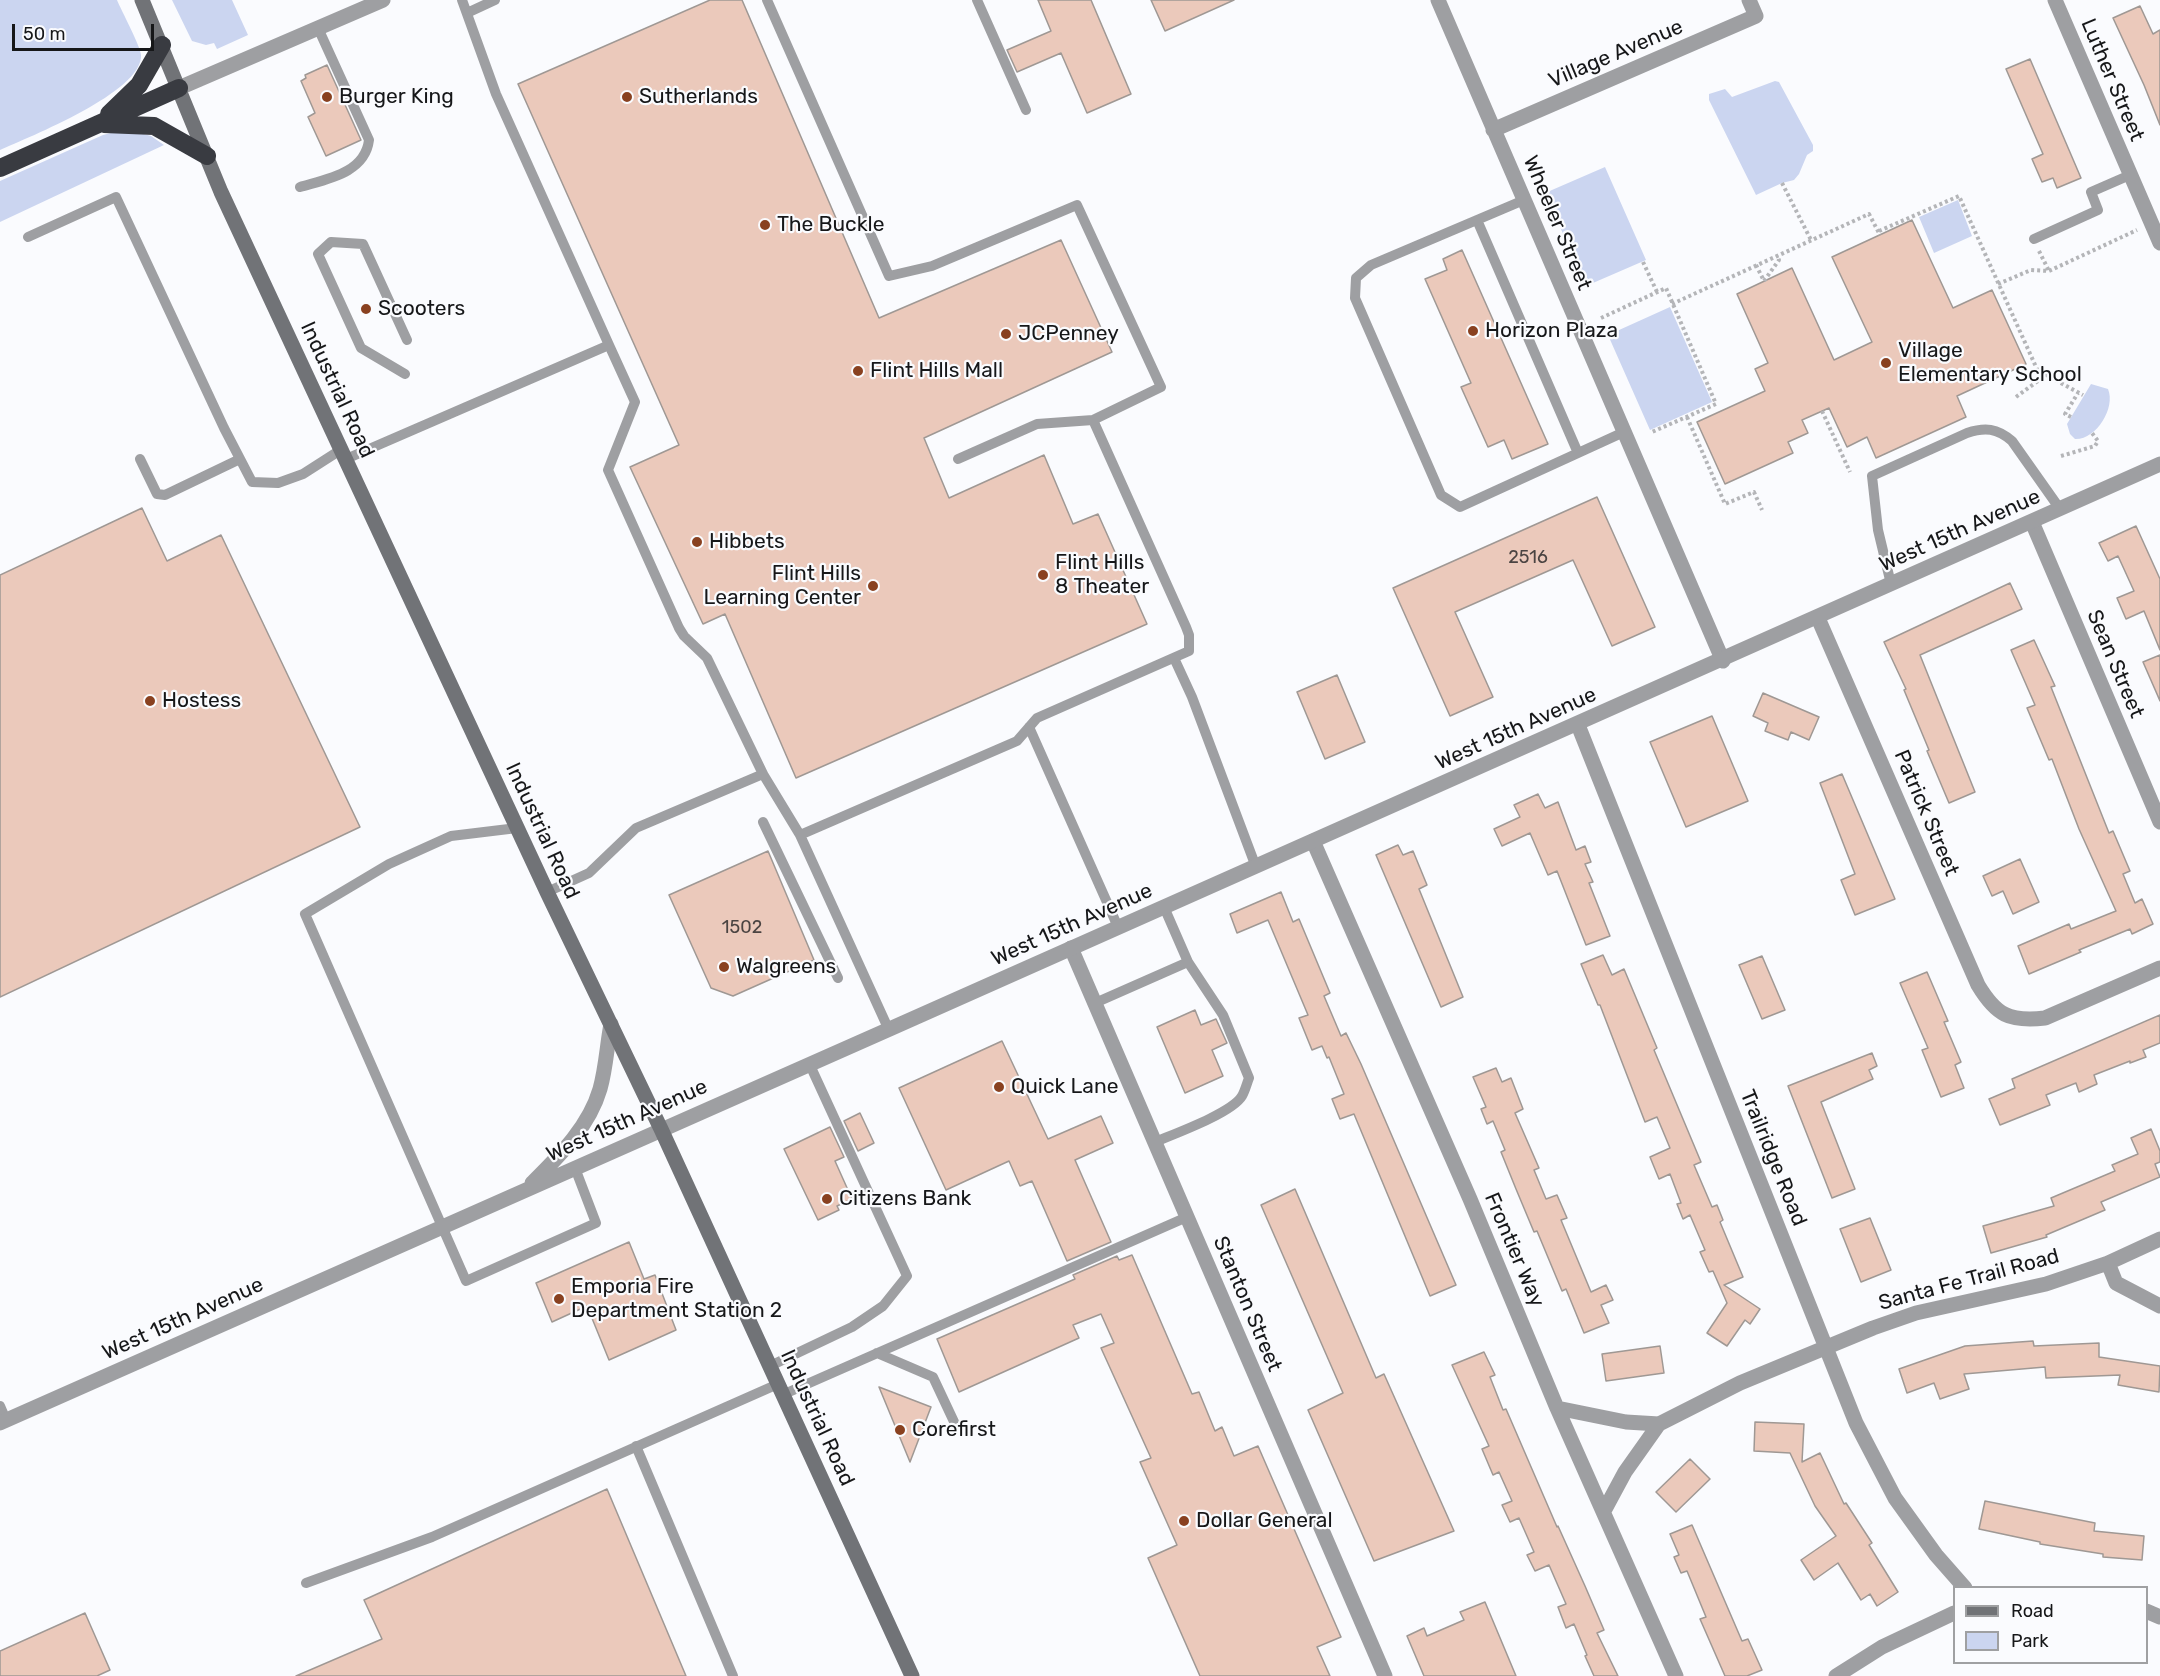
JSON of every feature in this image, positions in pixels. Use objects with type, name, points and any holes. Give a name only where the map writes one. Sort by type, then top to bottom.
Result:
[{"type":"highway","points":[[99,124],[139,85],[162,45]]},
{"type":"highway","points":[[0,168],[179,88]]},
{"type":"highway","points":[[99,124],[154,126],[207,156]]},
{"type":"main road","name":"Industrial Road","points":[[142,0],[221,192],[547,892],[661,1129],[912,1676]]},
{"type":"street","points":[[179,88],[383,0]]},
{"type":"street","name":"Wheeler Street","points":[[1437,0],[1723,661]]},
{"type":"street","name":"Village Avenue","points":[[1493,130],[1756,16],[1749,0]]},
{"type":"street","name":"Luther Street","points":[[2055,0],[2160,243]]},
{"type":"street","name":"West 15th Avenue","points":[[2,1416],[444,1226],[1723,661],[2160,464]]},
{"type":"street","name":"Sean Street","points":[[2032,522],[2160,822]]},
{"type":"street","name":"Patrick Street","points":[[1818,618],[1978,986],[1990,1005],[2007,1016],[2028,1020],[2045,1018],[2160,968]]},
{"type":"street","name":"Trailridge Road","points":[[1578,725],[1856,1423],[1895,1498],[1936,1554],[1964,1586]]},
{"type":"street","name":"Frontier Way","points":[[1313,841],[1470,1199],[1557,1408],[1676,1676]]},
{"type":"street","name":"Stanton Street","points":[[1071,948],[1385,1676]]},
{"type":"street","points":[[525,1190],[558,1158],[593,1108],[601,1089],[611,1024]]},
{"type":"street","name":"Santa Fe Trail Road","points":[[1604,1511],[1625,1472],[1659,1424],[1740,1383],[1873,1328],[1916,1313],[2046,1284],[2108,1263],[2160,1239]]},
{"type":"street","points":[[2108,1263],[2116,1283],[2160,1306]]},
{"type":"street","points":[[1557,1408],[1626,1422],[1659,1424]]},
{"type":"street","points":[[1836,1676],[1882,1647],[1953,1613]]},
{"type":"lane","points":[[462,0],[496,94],[635,402],[609,470],[679,628],[684,636],[707,658],[763,774],[800,835],[888,1028]]},
{"type":"lane","points":[[467,13],[495,0]]},
{"type":"lane","points":[[767,0],[889,276],[932,266],[1077,205],[1161,387],[1093,420],[1037,424],[958,459]]},
{"type":"lane","points":[[977,0],[1026,110]]},
{"type":"lane","points":[[300,187],[333,177],[356,166],[364,159],[368,150],[369,140],[318,28]]},
{"type":"lane","points":[[2034,239],[2098,210],[2091,192],[2130,175]]},
{"type":"lane","points":[[28,237],[116,197],[224,428],[252,482],[278,483],[303,474],[344,454],[609,345]]},
{"type":"lane","points":[[1524,200],[1371,265],[1356,278],[1356,298],[1360,309],[1441,495],[1460,507],[1624,432]]},
{"type":"lane","points":[[1477,220],[1578,453]]},
{"type":"lane","points":[[405,374],[361,348],[318,254],[331,242],[363,244],[407,339]]},
{"type":"lane","points":[[800,835],[1017,741],[1037,718],[1189,651],[1189,634],[1093,420]]},
{"type":"lane","points":[[1891,584],[1878,530],[1872,477],[1966,433],[1979,428],[1991,429],[2002,433],[2012,441],[2060,509]]},
{"type":"lane","points":[[140,459],[157,494],[165,495],[240,459]]},
{"type":"lane","points":[[1174,658],[1192,698],[1256,867]]},
{"type":"lane","points":[[1029,727],[1118,927]]},
{"type":"lane","points":[[547,892],[589,873],[636,828],[763,774]]},
{"type":"lane","points":[[763,822],[838,978]]},
{"type":"lane","points":[[517,828],[452,836],[389,864],[305,914],[444,1226],[466,1281],[596,1223],[575,1168]]},
{"type":"lane","points":[[1155,1142],[1201,1123],[1231,1106],[1242,1097],[1249,1078],[1223,1015],[1188,962],[1164,907]]},
{"type":"lane","points":[[1095,1003],[1188,962]]},
{"type":"lane","points":[[770,1366],[852,1328],[883,1306],[907,1276],[809,1063]]},
{"type":"lane","points":[[306,1583],[432,1537],[636,1446],[877,1353],[1187,1217]]},
{"type":"lane","points":[[877,1353],[933,1377],[956,1426]]},
{"type":"lane","points":[[636,1446],[733,1676]]},
{"type":"path","points":[[1782,183],[1812,240]]},
{"type":"path","points":[[1672,304],[1869,214],[1879,233],[1959,196],[2041,378]]},
{"type":"path","points":[[1998,284],[2031,270],[2049,271],[2152,224]]},
{"type":"path","points":[[2034,239],[2049,271]]},
{"type":"path","points":[[1756,265],[1764,281],[1779,260],[1777,256]]},
{"type":"path","points":[[1643,262],[1657,292]]},
{"type":"path","points":[[1600,318],[1666,288],[1716,404],[1652,432]]},
{"type":"path","points":[[2016,397],[2046,375],[2083,395]]},
{"type":"path","points":[[2071,417],[2065,414],[2078,393]]},
{"type":"path","points":[[1822,411],[1850,472]]},
{"type":"path","points":[[1687,417],[1725,504],[1754,492],[1762,510]]},
{"type":"path","points":[[2061,456],[2095,446],[2098,441],[2092,433]]},
{"type":"green space","points":[[0,0],[117,0],[140,51],[137,69],[124,84],[82,112],[0,150]]},
{"type":"green space","points":[[172,0],[232,0],[248,35],[217,49],[214,43],[206,45],[192,41]]},
{"type":"green space","points":[[1775,81],[1779,82],[1813,145],[1813,151],[1807,155],[1794,180],[1756,195],[1709,100],[1709,94],[1725,89],[1732,97]]},
{"type":"green space","points":[[126,129],[151,136],[164,145],[0,222],[0,181],[103,135]]},
{"type":"green space","points":[[1605,167],[1646,260],[1586,286],[1545,193]]},
{"type":"green space","points":[[1958,200],[1972,236],[1934,253],[1919,217]]},
{"type":"green space","points":[[1670,307],[1712,402],[1650,430],[1608,335]]},
{"type":"green space","points":[[2091,384],[2108,389],[2110,397],[2107,413],[2097,429],[2083,438],[2075,439],[2070,434],[2067,424]]},
{"type":"building","name":"Flint Hills Mall","points":[[710,0],[742,0],[879,318],[1061,240],[1112,352],[924,438],[949,498],[1044,455],[1073,524],[1098,514],[1147,624],[796,778],[725,614],[703,624],[630,467],[679,445],[518,84]]},
{"type":"building","points":[[1038,0],[1091,0],[1131,94],[1087,113],[1061,53],[1017,72],[1007,50],[1051,31]]},
{"type":"building","points":[[1151,0],[1234,0],[1165,31]]},
{"type":"building","points":[[2140,6],[2153,34],[2160,30],[2160,125],[2113,18]]},
{"type":"building","points":[[2030,59],[2081,178],[2057,188],[2053,178],[2042,182],[2032,159],[2043,154],[2006,69]]},
{"type":"building","name":"Burger King","points":[[327,65],[361,140],[326,156],[308,117],[315,113],[301,81],[306,78],[305,75]]},
{"type":"building","points":[[1912,220],[1953,308],[1992,290],[2026,364],[1957,396],[1966,417],[1876,458],[1867,437],[1847,447],[1829,408],[1802,420],[1808,433],[1788,442],[1793,453],[1725,484],[1697,422],[1765,391],[1755,369],[1768,363],[1737,294],[1792,268],[1834,360],[1872,342],[1832,257]]},
{"type":"building","name":"Horizon Plaza","points":[[1462,250],[1548,444],[1512,459],[1504,440],[1488,447],[1461,387],[1471,383],[1425,279],[1447,270],[1443,259]]},
{"type":"building","points":[[1597,497],[1655,627],[1612,646],[1573,560],[1455,612],[1493,697],[1450,716],[1393,588]]},
{"type":"building","name":"Hostess","points":[[142,508],[167,561],[221,535],[360,827],[0,997],[0,575]]},
{"type":"building","points":[[2136,526],[2160,579],[2160,650],[2144,611],[2126,619],[2117,598],[2134,591],[2118,556],[2108,561],[2099,543]]},
{"type":"building","points":[[2010,583],[2022,609],[1920,655],[1975,792],[1949,803],[1927,751],[1929,750],[1904,690],[1906,689],[1884,642]]},
{"type":"building","points":[[2034,640],[2055,686],[2051,687],[2109,833],[2113,831],[2130,871],[2123,874],[2135,903],[2142,899],[2153,924],[2132,934],[2130,929],[2029,974],[2018,946],[2069,924],[2071,929],[2116,911],[2079,829],[2052,759],[2049,760],[2027,708],[2035,705],[2011,650]]},
{"type":"building","points":[[2160,655],[2160,701],[2143,662]]},
{"type":"building","points":[[1337,675],[1365,742],[1325,759],[1297,692]]},
{"type":"building","points":[[1763,693],[1819,717],[1809,740],[1791,732],[1788,740],[1765,731],[1768,723],[1753,716]]},
{"type":"building","points":[[1712,716],[1748,801],[1686,827],[1650,742]]},
{"type":"building","points":[[1842,774],[1895,899],[1855,915],[1841,880],[1855,874],[1820,783]]},
{"type":"building","points":[[1538,794],[1545,808],[1558,802],[1576,850],[1585,846],[1591,862],[1585,864],[1593,882],[1589,883],[1610,936],[1586,945],[1557,871],[1548,875],[1530,833],[1502,846],[1494,829],[1520,817],[1514,805]]},
{"type":"building","points":[[1398,845],[1403,855],[1413,851],[1427,885],[1419,889],[1463,997],[1441,1007],[1376,855]]},
{"type":"building","name":"Walgreens","points":[[768,851],[814,960],[733,996],[711,988],[669,895]]},
{"type":"building","points":[[2020,859],[2039,902],[2013,914],[2003,891],[1992,896],[1983,876]]},
{"type":"building","points":[[1281,892],[1293,922],[1299,919],[1330,993],[1324,996],[1341,1036],[1346,1033],[1361,1064],[1456,1285],[1430,1296],[1354,1114],[1340,1119],[1332,1099],[1344,1094],[1322,1046],[1312,1050],[1299,1018],[1308,1015],[1268,920],[1237,933],[1230,914]]},
{"type":"building","points":[[1603,955],[1612,975],[1624,969],[1657,1048],[1654,1050],[1701,1162],[1694,1165],[1712,1207],[1717,1205],[1723,1220],[1720,1222],[1743,1277],[1724,1285],[1760,1309],[1750,1324],[1745,1320],[1727,1346],[1707,1333],[1727,1303],[1713,1271],[1709,1272],[1700,1252],[1705,1250],[1690,1215],[1683,1219],[1677,1204],[1681,1203],[1670,1174],[1659,1179],[1650,1157],[1670,1148],[1657,1117],[1645,1122],[1600,1005],[1598,1005],[1581,964]]},
{"type":"building","points":[[1762,956],[1785,1010],[1762,1019],[1739,965]]},
{"type":"building","points":[[1927,972],[1948,1021],[1944,1022],[1961,1062],[1955,1065],[1964,1088],[1941,1097],[1922,1050],[1928,1048],[1900,983]]},
{"type":"building","points":[[1195,1010],[1201,1025],[1216,1019],[1227,1043],[1212,1050],[1223,1076],[1185,1093],[1157,1027]]},
{"type":"building","points":[[2160,1015],[2160,1043],[2143,1050],[2146,1057],[2094,1075],[2097,1084],[2079,1092],[2076,1083],[2046,1095],[2050,1105],[2000,1125],[1989,1099],[2015,1088],[2012,1079]]},
{"type":"building","points":[[1002,1041],[1048,1139],[1101,1116],[1113,1143],[1075,1160],[1111,1242],[1067,1261],[1032,1181],[1020,1186],[1009,1161],[946,1190],[899,1088]]},
{"type":"building","points":[[1872,1053],[1877,1066],[1869,1070],[1873,1079],[1821,1102],[1855,1189],[1832,1198],[1788,1086]]},
{"type":"building","points":[[1496,1068],[1502,1082],[1511,1078],[1523,1109],[1515,1113],[1539,1168],[1534,1170],[1546,1199],[1557,1195],[1567,1218],[1561,1220],[1591,1292],[1606,1285],[1613,1300],[1601,1305],[1609,1323],[1584,1333],[1566,1289],[1562,1291],[1537,1231],[1534,1232],[1501,1152],[1505,1150],[1493,1121],[1487,1124],[1481,1109],[1486,1107],[1473,1077]]},
{"type":"building","points":[[860,1113],[874,1143],[858,1151],[844,1121]]},
{"type":"building","points":[[830,1127],[844,1157],[835,1161],[852,1199],[837,1206],[839,1210],[818,1220],[784,1149]]},
{"type":"building","points":[[2151,1129],[2160,1151],[2160,1162],[2155,1164],[2160,1177],[2101,1202],[2105,1210],[2046,1235],[2047,1237],[1991,1253],[1983,1226],[2054,1206],[2051,1198],[2115,1171],[2112,1165],[2138,1154],[2131,1138]]},
{"type":"building","points":[[1295,1189],[1376,1378],[1384,1374],[1454,1531],[1374,1561],[1308,1410],[1343,1393],[1261,1205]]},
{"type":"building","points":[[1870,1218],[1891,1270],[1861,1282],[1840,1229]]},
{"type":"building","points":[[629,1242],[644,1279],[655,1275],[676,1330],[609,1360],[587,1306],[552,1322],[536,1283]]},
{"type":"building","points":[[1132,1255],[1192,1394],[1199,1392],[1215,1431],[1222,1427],[1234,1456],[1258,1446],[1341,1637],[1317,1647],[1330,1676],[1200,1676],[1148,1558],[1177,1545],[1140,1462],[1151,1458],[1101,1348],[1114,1343],[1101,1314],[1073,1325],[1079,1338],[959,1392],[937,1339],[1075,1279],[1073,1275],[1117,1256],[1119,1260]]},
{"type":"building","points":[[2033,1341],[2034,1346],[2099,1343],[2099,1357],[2160,1366],[2159,1392],[2118,1385],[2120,1375],[2046,1378],[2045,1367],[1964,1374],[1969,1389],[1940,1399],[1934,1383],[1907,1393],[1899,1369],[1965,1346]]},
{"type":"building","points":[[1660,1346],[1664,1373],[1606,1381],[1602,1354]]},
{"type":"building","points":[[1484,1352],[1495,1375],[1490,1377],[1503,1410],[1506,1409],[1604,1630],[1597,1633],[1618,1676],[1594,1676],[1574,1624],[1566,1628],[1558,1607],[1566,1604],[1549,1565],[1535,1571],[1527,1555],[1534,1552],[1519,1518],[1510,1522],[1502,1505],[1512,1501],[1499,1472],[1493,1475],[1482,1449],[1489,1446],[1452,1365]]},
{"type":"building","points":[[879,1387],[931,1407],[910,1462]]},
{"type":"building","points":[[1755,1422],[1804,1424],[1802,1462],[1820,1453],[1844,1504],[1846,1503],[1872,1543],[1869,1545],[1898,1592],[1877,1606],[1870,1594],[1861,1600],[1838,1563],[1814,1580],[1801,1560],[1836,1536],[1815,1506],[1790,1453],[1754,1451]]},
{"type":"building","points":[[1690,1459],[1710,1479],[1676,1512],[1656,1492]]},
{"type":"building","points":[[607,1489],[686,1676],[296,1676],[382,1639],[364,1600]]},
{"type":"building","points":[[1985,1501],[2095,1523],[2094,1531],[2144,1536],[2142,1560],[2103,1557],[2103,1554],[2040,1544],[2040,1542],[1979,1529]]},
{"type":"building","points":[[1692,1525],[1742,1641],[1748,1639],[1762,1670],[1747,1676],[1725,1676],[1700,1619],[1706,1617],[1687,1571],[1681,1573],[1674,1557],[1679,1555],[1670,1534]]},
{"type":"building","points":[[1485,1602],[1516,1676],[1424,1676],[1407,1636],[1424,1628],[1427,1636],[1464,1620],[1460,1612]]},
{"type":"building","points":[[85,1613],[110,1670],[97,1676],[0,1676],[0,1651]]},
{"type":"place","name":"Burger King","points":[[327,97]]},
{"type":"place","name":"Sutherlands","points":[[627,97]]},
{"type":"place","name":"The Buckle","points":[[765,225]]},
{"type":"place","name":"Scooters","points":[[366,309]]},
{"type":"place","name":"Horizon Plaza","points":[[1473,331]]},
{"type":"place","name":"JCPenney","points":[[1006,334]]},
{"type":"place","name":"Village Elementary School","points":[[1886,363]]},
{"type":"place","name":"Flint Hills Mall","points":[[858,371]]},
{"type":"place","name":"Hibbets","points":[[697,542]]},
{"type":"place","name":"Flint Hills 8 Theater","points":[[1043,575]]},
{"type":"place","name":"Flint Hills Learning Center","points":[[873,586]]},
{"type":"place","name":"Hostess","points":[[150,701]]},
{"type":"place","name":"Walgreens","points":[[724,967]]},
{"type":"place","name":"Quick Lane","points":[[999,1087]]},
{"type":"place","name":"Citizens Bank","points":[[827,1199]]},
{"type":"place","name":"Emporia Fire Department Station 2","points":[[559,1299]]},
{"type":"place","name":"Corefirst","points":[[900,1430]]},
{"type":"place","name":"Dollar General","points":[[1184,1521]]}]
